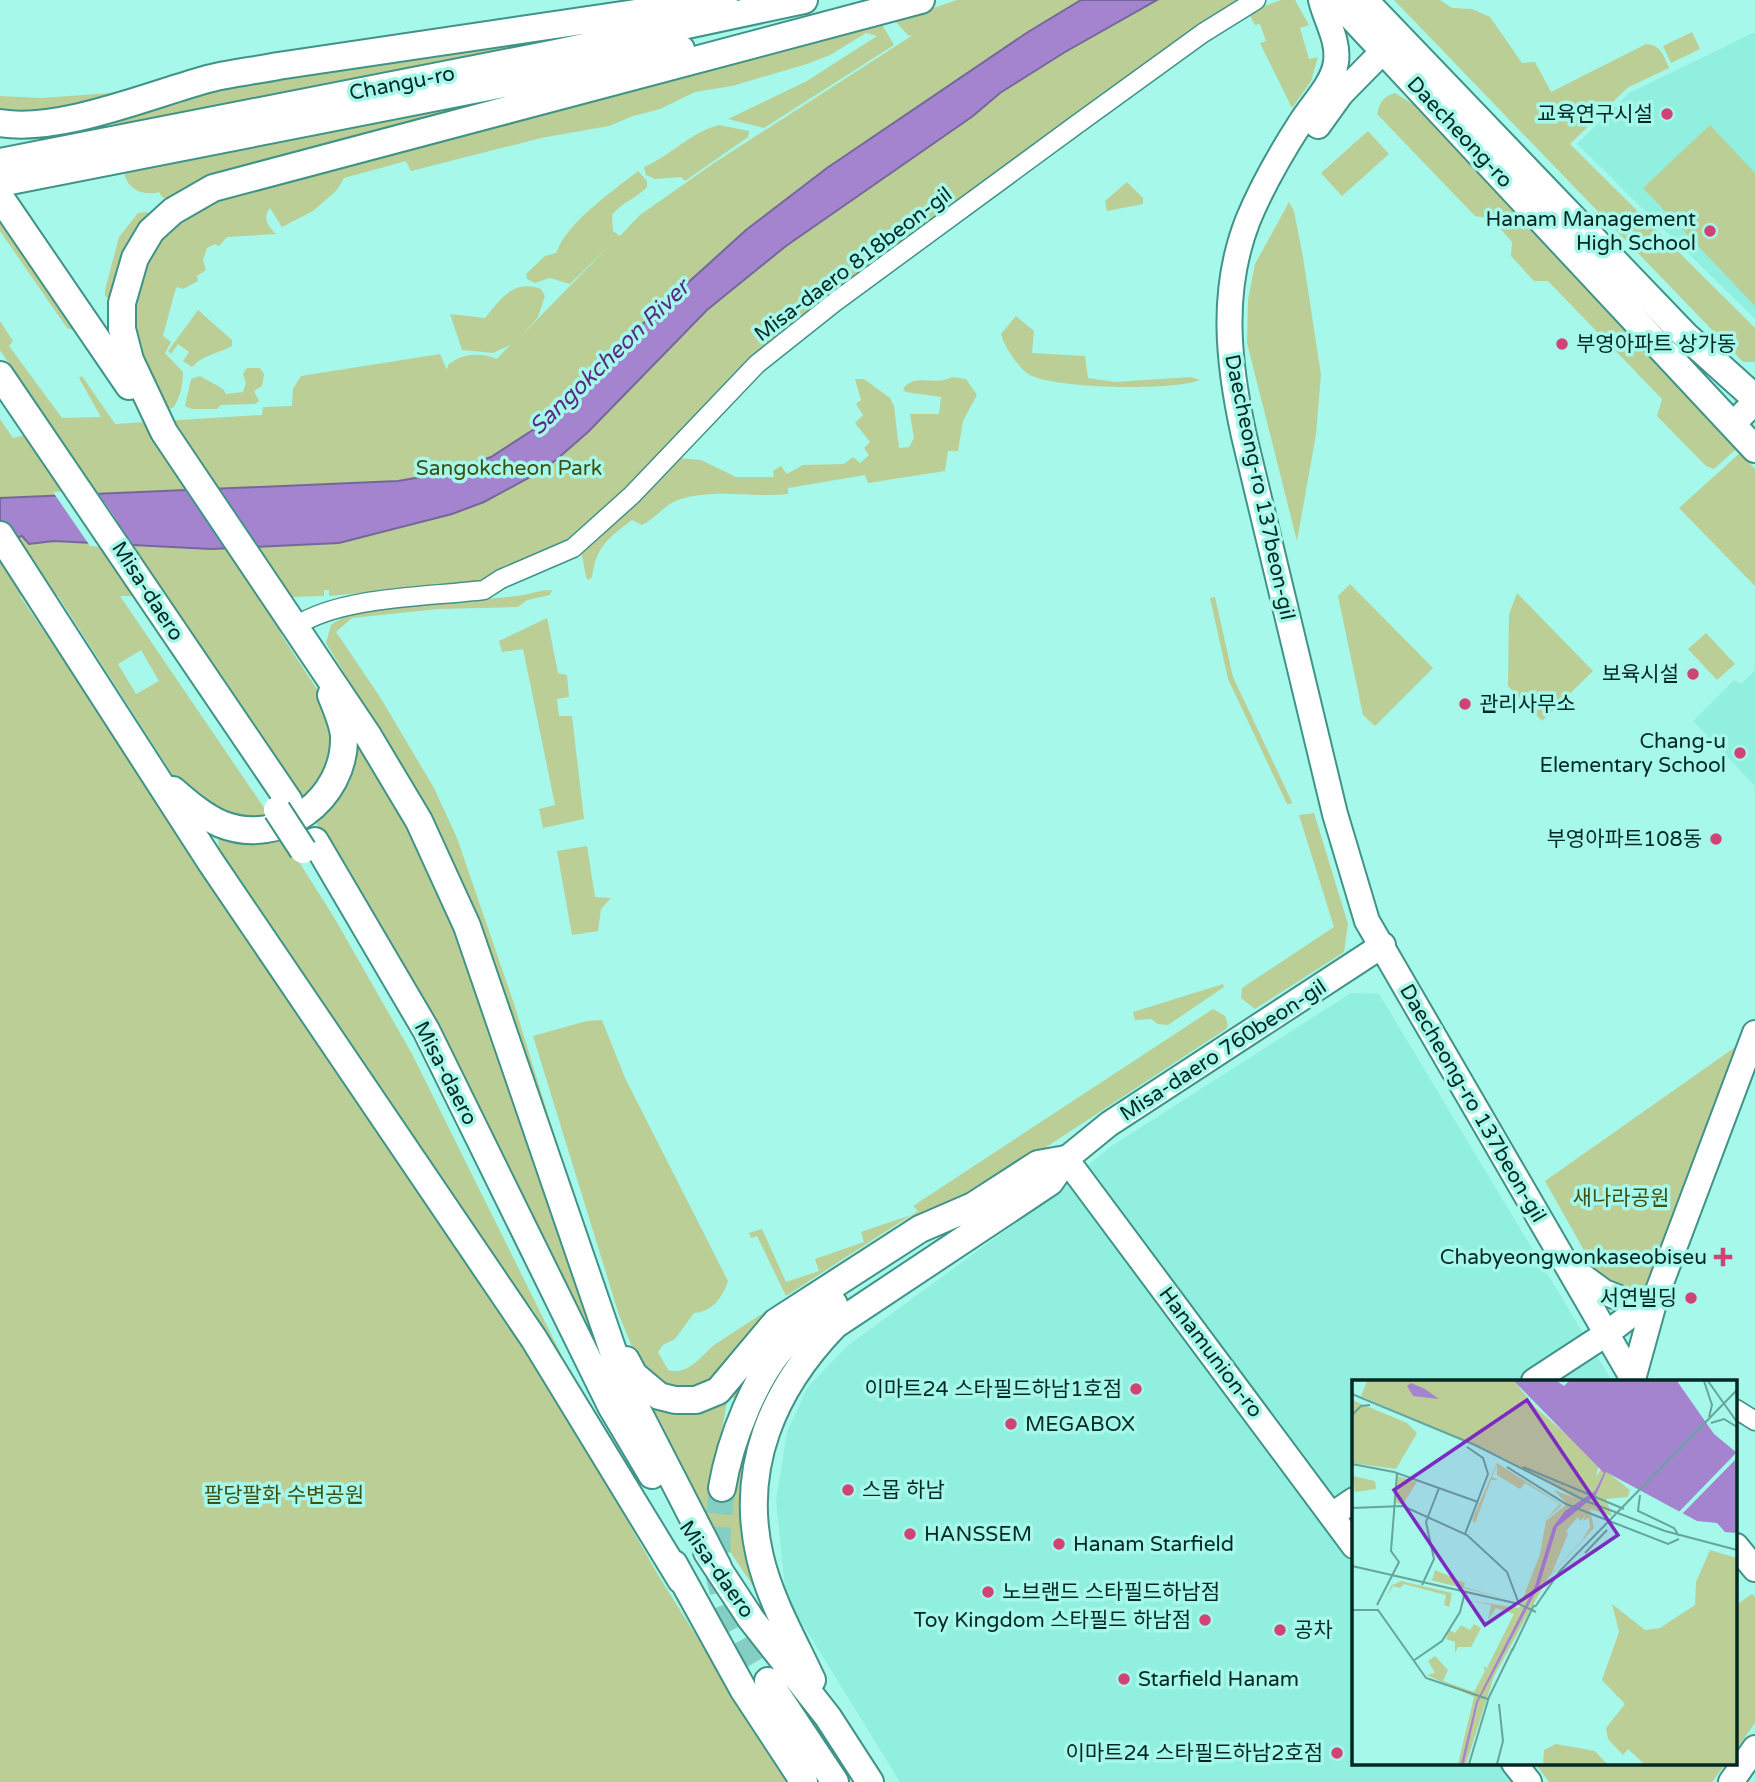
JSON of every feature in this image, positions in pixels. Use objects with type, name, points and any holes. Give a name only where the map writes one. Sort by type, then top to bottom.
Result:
[{"type":"main road","points":[[0,123],[14,125],[47,122],[208,79],[278,66],[724,0]]},
{"type":"main road","name":"Changu-ro","points":[[134,147],[804,0]]},
{"type":"main road","name":"Changu-ro","points":[[0,162],[134,147],[750,35],[872,0]]},
{"type":"main road","points":[[159,423],[125,345],[122,303],[135,258],[151,232],[173,211],[192,198],[225,185],[921,0]]},
{"type":"main road","name":"Daecheong-ro 137beon-gil","points":[[1321,0],[1334,38],[1334,68],[1280,157],[1247,222],[1231,288],[1229,345],[1232,378],[1242,424],[1335,814],[1367,921],[1634,1380]]},
{"type":"main road","name":"Daecheong-ro","points":[[1336,0],[1390,44],[1686,336],[1755,400]]},
{"type":"main road","name":"Daecheong-ro","points":[[1364,0],[1390,44],[1755,449]]},
{"type":"main road","name":"Daecheong-ro 137beon-gil","points":[[1383,945],[1383,916],[1355,839],[1255,422],[1247,385],[1242,329],[1249,264],[1261,226],[1278,190],[1341,94],[1390,44]]},
{"type":"main road","points":[[0,183],[134,147]]},
{"type":"main road","points":[[0,197],[136,396],[159,423],[296,626],[419,821],[467,926],[625,1386],[718,1567]]},
{"type":"main road","name":"Misa-daero","points":[[0,375],[24,423],[77,509],[153,613],[283,806],[426,1030],[611,1406],[660,1488],[718,1567],[751,1619],[828,1717],[870,1782]]},
{"type":"main road","points":[[1733,424],[1755,400]]},
{"type":"main road","name":"Misa-daero","points":[[0,401],[24,423]]},
{"type":"main road","points":[[0,535],[210,861],[534,1339],[681,1580]]},
{"type":"main road","points":[[156,774],[204,815],[223,825],[247,829],[271,827],[300,818],[316,804],[336,777],[344,737],[338,713],[316,658]]},
{"type":"main road","name":"Misa-daero","points":[[309,845],[413,1036],[657,1522],[681,1580],[743,1689],[804,1782]]},
{"type":"main road","name":"Misa-daero 760beon-gil","points":[[1066,1159],[1109,1124],[1383,945]]},
{"type":"main road","points":[[1634,1380],[1656,1296],[1755,1033]]},
{"type":"main road","points":[[722,1488],[727,1456],[747,1409],[785,1343],[809,1321],[973,1206],[1038,1164],[1066,1159]]},
{"type":"main road","points":[[828,1717],[770,1587],[760,1558],[753,1482],[769,1418],[808,1353],[835,1325],[1050,1182],[1066,1159]]},
{"type":"main road","name":"Hanamunion-ro","points":[[1066,1159],[1352,1543]]},
{"type":"main road","points":[[599,1312],[634,1375],[644,1386],[659,1396],[676,1400],[696,1399],[718,1391],[776,1322],[920,1229],[973,1206]]},
{"type":"main road","points":[[1564,1262],[1604,1292],[1637,1305],[1656,1296]]},
{"type":"main road","points":[[1536,1380],[1606,1334],[1656,1296]]},
{"type":"main road","points":[[1332,1515],[1352,1501]]},
{"type":"main road","points":[[1738,1548],[1755,1569]]},
{"type":"main road","points":[[768,1681],[835,1782]]},
{"type":"main road","points":[[1731,1782],[1755,1748]]},
{"type":"main road","points":[[1515,1764],[1529,1782]]},
{"type":"street","name":"Misa-daero 818beon-gil","points":[[296,626],[315,613],[349,606],[484,590],[501,579],[573,548],[632,495],[766,356],[1076,125],[1203,33],[1256,0]]},
{"type":"street","points":[[1738,1410],[1755,1421]]},
{"type":"shaded area","points":[[1081,0],[1157,0],[1065,52],[1000,93],[973,116],[786,246],[707,310],[588,432],[556,460],[484,502],[452,514],[339,543],[211,549],[54,541],[29,544],[22,536],[0,543],[0,498],[398,481],[445,473],[491,457],[553,417],[638,328],[746,230],[827,168],[1028,32]]},
{"type":"shaded area","name":"Hanam Management High School","points":[[1755,32],[1755,319],[1577,144],[1629,93]]},
{"type":"shaded area","name":"Chang-u Elementary School","points":[[1755,670],[1755,786],[1693,721],[1734,680],[1741,684]]},
{"type":"shaded area","points":[[1351,993],[1379,994],[1611,1380],[1352,1380],[1352,1764],[1502,1764],[1515,1782],[900,1782],[786,1597],[776,1501],[787,1432],[807,1388],[846,1347],[1043,1203],[1110,1147]]},
{"type":"green space","name":"팔당팔화 수변공원","points":[[957,0],[1245,0],[944,215],[678,442],[562,549],[474,582],[329,596],[329,590],[324,590],[324,596],[291,597],[288,593],[272,611],[282,636],[326,703],[337,748],[306,806],[166,596],[120,596],[273,821],[244,824],[179,785],[58,596],[20,596],[527,1343],[658,1575],[788,1782],[0,1782],[0,419],[13,438],[51,428],[0,350],[0,321],[13,341],[9,346],[62,418],[101,417],[79,378],[82,376],[115,424],[262,415],[263,407],[292,406],[293,389],[301,376],[440,354],[447,370],[453,361],[465,356],[484,355],[497,359],[510,345],[493,353],[462,350],[450,314],[485,318],[502,298],[515,289],[541,289],[545,296],[538,317],[521,336],[610,245],[570,284],[550,278],[535,283],[527,279],[526,274],[545,256],[556,253],[570,230],[604,198],[638,171],[647,181],[647,187],[612,215],[613,231],[620,236],[640,215],[714,163],[913,35],[909,36],[895,21]],"holes":[[[141,650],[159,681],[136,694],[118,664]]]},
{"type":"green space","points":[[1281,0],[1295,0],[1309,25],[1300,28],[1309,59],[1318,57],[1311,81],[1292,108],[1260,43],[1266,41],[1260,24],[1255,25],[1248,12]]},
{"type":"green space","points":[[1394,0],[1440,0],[1452,8],[1472,9],[1490,17],[1522,63],[1535,62],[1551,92],[1646,44],[1659,49],[1669,68],[1627,88],[1570,144],[1755,328],[1755,362],[1743,362]]},
{"type":"green space","points":[[693,13],[145,121],[114,124],[112,117],[209,88]]},
{"type":"green space","points":[[880,21],[894,45],[764,128],[728,119],[807,81],[877,36],[866,33],[830,55],[807,64],[732,86],[695,92],[660,109],[609,126],[541,138],[411,171],[406,161],[344,178],[337,190],[313,211],[282,227],[270,208],[266,215],[267,222],[276,234],[227,237],[219,246],[215,244],[207,248],[203,260],[206,270],[197,276],[198,281],[183,289],[177,287],[163,336],[171,342],[165,353],[183,372],[179,396],[173,408],[164,409],[127,320],[155,236],[213,198]]},
{"type":"green space","points":[[1692,32],[1700,49],[1671,63],[1663,46]]},
{"type":"green space","points":[[541,85],[175,203],[162,197],[159,192],[147,193],[133,188],[124,173]]},
{"type":"green space","points":[[125,92],[91,104],[0,117],[0,96],[41,98]]},
{"type":"green space","points":[[1395,93],[1416,106],[1736,443],[1735,450],[1714,469],[1706,466],[1657,416],[1662,399],[1548,281],[1534,281],[1511,256],[1512,242],[1492,219],[1475,216],[1377,114],[1383,100]]},
{"type":"green space","points":[[719,125],[749,131],[748,137],[685,181],[681,177],[655,179],[646,175],[644,167],[699,133]]},
{"type":"green space","points":[[1710,125],[1755,173],[1755,306],[1643,188]]},
{"type":"green space","points":[[1368,131],[1389,154],[1342,196],[1321,173]]},
{"type":"green space","points":[[1127,182],[1143,198],[1143,204],[1107,211],[1105,201]]},
{"type":"green space","points":[[1289,202],[1294,211],[1303,257],[1321,375],[1316,434],[1297,541],[1247,343],[1248,300],[1255,264]]},
{"type":"green space","points":[[0,207],[116,388],[73,330],[67,328],[0,231]]},
{"type":"green space","points":[[146,212],[155,217],[112,301],[105,296],[105,290],[119,237],[138,213]]},
{"type":"green space","points":[[198,310],[232,340],[232,346],[205,357],[192,367],[183,361],[189,352],[178,344],[171,354],[168,351]]},
{"type":"green space","points":[[1016,316],[1034,331],[1032,353],[1085,356],[1088,378],[1115,382],[1191,377],[1200,380],[1166,386],[1113,387],[1041,379],[1028,374],[1020,366],[1008,350],[1001,334]]},
{"type":"green space","points":[[247,368],[260,368],[264,374],[262,386],[254,391],[259,401],[255,404],[221,405],[217,409],[192,409],[185,406],[191,379],[200,376],[223,389],[226,394],[243,392],[246,383],[243,374]]},
{"type":"green space","points":[[952,377],[966,379],[977,395],[963,421],[958,451],[948,451],[945,471],[868,483],[865,475],[788,488],[788,494],[719,494],[678,500],[642,525],[632,520],[616,532],[600,551],[592,577],[588,580],[586,577],[581,550],[678,458],[701,460],[736,477],[774,477],[773,471],[781,466],[787,474],[803,465],[844,464],[853,457],[860,463],[869,455],[864,448],[870,442],[855,423],[863,415],[856,404],[861,400],[855,379],[864,379],[890,398],[894,406],[899,448],[909,447],[914,438],[910,414],[939,414],[941,397],[906,392],[903,389],[913,381],[938,381]]},
{"type":"green space","points":[[1740,453],[1755,469],[1755,586],[1679,508]]},
{"type":"green space","points":[[1350,584],[1433,668],[1375,726],[1363,715],[1338,596]]},
{"type":"green space","points":[[552,590],[550,595],[527,600],[518,607],[438,609],[352,618],[336,632],[380,697],[434,788],[457,838],[514,1004],[611,1320],[400,765],[326,643],[331,625],[349,615],[371,609],[394,604],[493,598]]},
{"type":"green space","points":[[1517,593],[1593,671],[1542,721],[1508,686],[1509,614]]},
{"type":"green space","points":[[1215,597],[1233,677],[1291,804],[1287,804],[1228,679],[1210,598]]},
{"type":"green space","points":[[547,618],[558,673],[567,675],[569,697],[557,699],[559,716],[572,716],[584,819],[543,828],[539,809],[555,805],[523,649],[502,652],[499,641]]},
{"type":"green space","points":[[1706,633],[1735,664],[1717,680],[1688,649]]},
{"type":"green space","points":[[354,734],[379,767],[442,899],[615,1380],[527,1208],[313,817]]},
{"type":"green space","points":[[1314,813],[1348,924],[1344,952],[1255,1009],[1241,998],[1242,988],[1334,927],[1299,815]]},
{"type":"green space","points":[[218,834],[282,835],[335,919],[412,1054],[563,1358],[560,1359],[534,1311],[513,1288],[219,857]]},
{"type":"green space","points":[[587,846],[595,897],[611,898],[601,909],[598,931],[572,935],[557,851]]},
{"type":"green space","points":[[1223,984],[1224,987],[1168,1025],[1158,1024],[1151,1019],[1135,1020],[1133,1012]]},
{"type":"green space","points":[[1213,1009],[1225,1016],[1228,1025],[1226,1029],[1025,1161],[709,1387],[656,1390],[634,1352],[619,1315],[533,1036],[587,1021],[602,1020],[625,1078],[728,1281],[716,1303],[706,1310],[694,1313],[675,1339],[663,1345],[658,1352],[668,1370],[675,1371],[688,1368],[714,1345],[918,1211],[913,1206]]},
{"type":"green space","name":"새나라공원","points":[[1741,1043],[1649,1290],[1612,1300],[1545,1181]]},
{"type":"green space","points":[[911,1215],[786,1296],[757,1236],[751,1238],[749,1233],[762,1229],[786,1282],[819,1271],[815,1259],[864,1242],[861,1232]]},
{"type":"green space","points":[[795,1349],[768,1392],[748,1451],[753,1586],[692,1494],[641,1399],[666,1408],[755,1352],[743,1401],[728,1396],[712,1486],[754,1409]]},
{"type":"green space","points":[[1752,1594],[1755,1597],[1755,1723],[1738,1747],[1738,1604]]},
{"type":"green space","points":[[1536,1764],[1725,1764],[1712,1782],[1549,1782]]},
{"type":"pier","points":[[95,489],[134,549],[90,546],[53,492]]},
{"type":"tunnel","points":[[722,1488],[717,1554],[722,1590],[739,1630],[768,1681]]},
{"type":"place","name":"교육연구시설","points":[[1667,114]]},
{"type":"place","name":"Hanam Management High School","points":[[1710,231]]},
{"type":"place","name":"부영아파트 상가동","points":[[1562,344]]},
{"type":"place","name":"보육시설","points":[[1693,674]]},
{"type":"place","name":"관리사무소","points":[[1465,704]]},
{"type":"place","name":"Chang-u Elementary School","points":[[1740,753]]},
{"type":"place","name":"부영아파트108동","points":[[1716,839]]},
{"type":"place","name":"Chabyeongwonkaseobiseu","points":[[1723,1257]]},
{"type":"place","name":"서연빌딩","points":[[1691,1298]]},
{"type":"place","name":"이마트24 스타필드하남1호점","points":[[1136,1389]]},
{"type":"place","name":"MEGABOX","points":[[1011,1424]]},
{"type":"place","name":"스몹 하남","points":[[848,1490]]},
{"type":"place","name":"HANSSEM","points":[[910,1534]]},
{"type":"place","name":"Hanam Starfield","points":[[1059,1544]]},
{"type":"place","name":"노브랜드 스타필드하남점","points":[[988,1592]]},
{"type":"place","name":"Toy Kingdom 스타필드 하남점","points":[[1205,1620]]},
{"type":"place","name":"공차","points":[[1280,1630]]},
{"type":"place","name":"Starfield Hanam","points":[[1124,1679]]},
{"type":"place","name":"이마트24 스타필드하남2호점","points":[[1337,1753]]},
{"type":"water label","name":"Sangokcheon River","points":[[609,357]]},
{"type":"park label","name":"Sangokcheon Park","points":[[509,468]]}]
